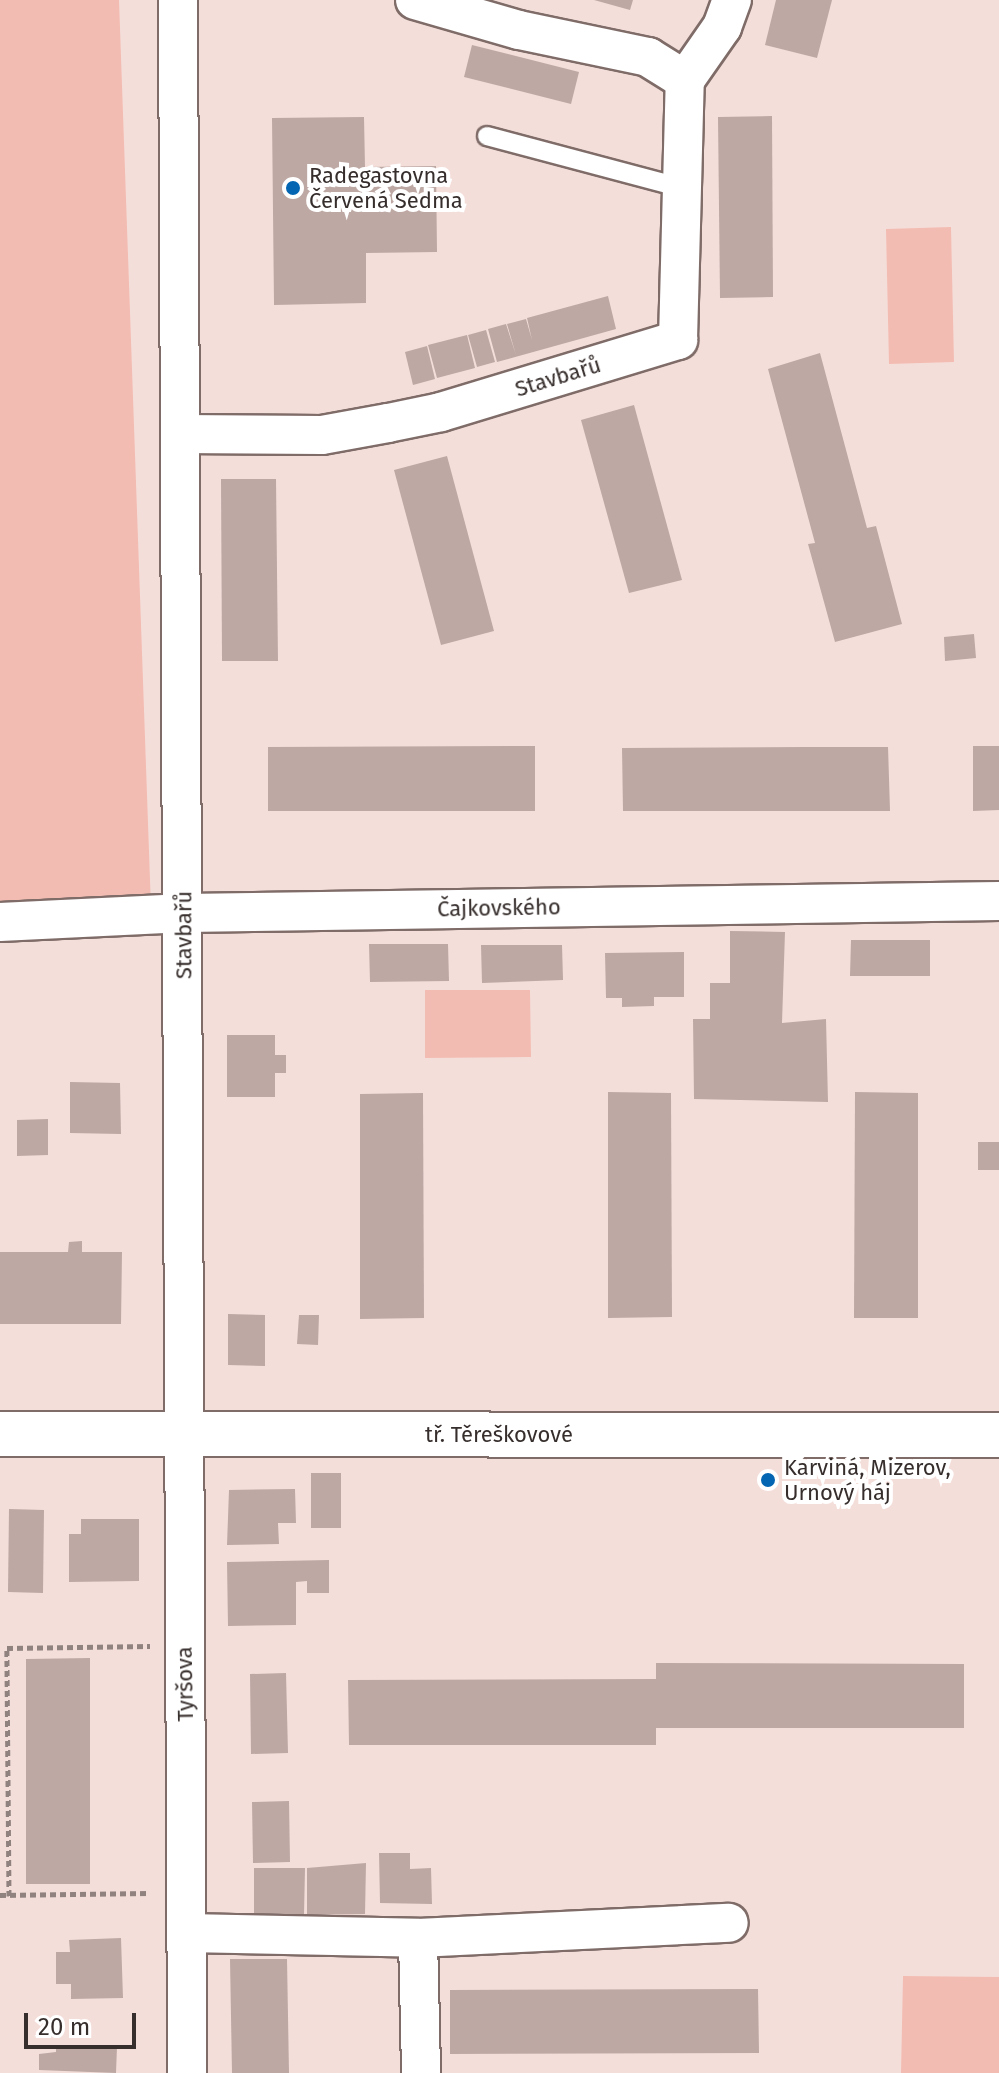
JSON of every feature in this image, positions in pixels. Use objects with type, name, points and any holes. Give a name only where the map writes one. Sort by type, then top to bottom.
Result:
[{"type":"street","name":"Stavbařů","points":[[178,0],[185,913],[183,1436]]},
{"type":"street","points":[[415,0],[523,15],[648,57],[685,80],[722,27],[732,0]]},
{"type":"street","name":"Stavbařů","points":[[180,434],[322,435],[388,423],[441,412],[678,340],[685,80]]},
{"type":"street","name":"Čajkovského","points":[[0,922],[185,913],[999,901]]},
{"type":"street","name":"tř. Těreškovové","points":[[0,1434],[999,1435]]},
{"type":"street","name":"Tyršova","points":[[183,1436],[187,2073]]},
{"type":"street","points":[[187,1933],[418,1938],[729,1923]]},
{"type":"street","points":[[418,1938],[421,2073]]},
{"type":"lane","points":[[487,136],[682,188]]},
{"type":"path","points":[[9,1896],[4,1648],[185,1646]]},
{"type":"path","points":[[0,1895],[187,1892]]},
{"type":"shaded area","points":[[0,0],[119,0],[151,908],[0,912]]},
{"type":"shaded area","points":[[951,227],[954,362],[889,364],[886,229]]},
{"type":"shaded area","points":[[425,990],[530,990],[531,1057],[425,1058]]},
{"type":"shaded area","points":[[903,1976],[999,1977],[999,2073],[901,2073]]},
{"type":"building","points":[[594,0],[633,0],[630,10]]},
{"type":"building","points":[[776,0],[832,0],[817,58],[765,45]]},
{"type":"building","points":[[472,45],[579,72],[571,104],[464,77]]},
{"type":"building","points":[[772,116],[773,297],[720,298],[718,117]]},
{"type":"building","points":[[364,117],[365,167],[436,166],[437,252],[366,253],[366,303],[274,305],[272,118]]},
{"type":"building","points":[[608,296],[616,329],[497,362],[488,329],[506,324],[516,355],[507,324],[526,319],[532,340],[527,318]]},
{"type":"building","points":[[486,330],[495,362],[477,367],[468,335]]},
{"type":"building","points":[[467,335],[475,368],[437,378],[428,345]]},
{"type":"building","points":[[427,346],[435,379],[413,385],[405,352]]},
{"type":"building","points":[[820,353],[867,528],[876,526],[902,624],[835,642],[808,544],[815,543],[768,369]]},
{"type":"building","points":[[634,405],[682,580],[629,593],[581,420]]},
{"type":"building","points":[[447,456],[494,631],[441,645],[394,470]]},
{"type":"building","points":[[221,479],[276,479],[278,661],[222,661]]},
{"type":"building","points":[[974,634],[976,658],[945,661],[944,637]]},
{"type":"building","points":[[535,746],[535,811],[268,811],[268,747]]},
{"type":"building","points":[[973,746],[999,746],[999,810],[973,811]]},
{"type":"building","points":[[888,747],[890,811],[623,811],[622,748]]},
{"type":"building","points":[[730,931],[785,932],[782,1023],[826,1019],[828,1102],[694,1099],[693,1019],[710,1019],[710,983],[730,983]]},
{"type":"building","points":[[851,940],[930,940],[930,976],[850,976]]},
{"type":"building","points":[[369,944],[448,944],[449,981],[370,982]]},
{"type":"building","points":[[481,945],[562,945],[563,980],[482,983]]},
{"type":"building","points":[[684,952],[684,997],[654,997],[654,1006],[622,1007],[622,998],[606,998],[605,953]]},
{"type":"building","points":[[227,1035],[275,1035],[275,1055],[286,1055],[286,1073],[275,1073],[275,1097],[227,1097]]},
{"type":"building","points":[[70,1082],[120,1083],[121,1134],[70,1133]]},
{"type":"building","points":[[608,1092],[671,1093],[672,1317],[608,1318]]},
{"type":"building","points":[[855,1092],[918,1093],[918,1318],[854,1318]]},
{"type":"building","points":[[423,1093],[424,1318],[360,1319],[360,1094]]},
{"type":"building","points":[[48,1119],[48,1155],[17,1156],[17,1120]]},
{"type":"building","points":[[978,1142],[999,1142],[999,1170],[978,1170]]},
{"type":"building","points":[[82,1241],[82,1252],[122,1252],[121,1324],[0,1324],[0,1252],[68,1252],[69,1242]]},
{"type":"building","points":[[228,1314],[265,1315],[265,1366],[228,1365]]},
{"type":"building","points":[[299,1315],[319,1315],[318,1345],[297,1344]]},
{"type":"building","points":[[311,1473],[341,1473],[341,1528],[311,1528]]},
{"type":"building","points":[[295,1489],[296,1523],[278,1523],[279,1544],[227,1545],[229,1490]]},
{"type":"building","points":[[9,1509],[44,1510],[43,1593],[8,1592]]},
{"type":"building","points":[[81,1519],[139,1519],[139,1581],[69,1582],[69,1534],[81,1534]]},
{"type":"building","points":[[329,1560],[329,1593],[307,1593],[307,1581],[296,1582],[296,1625],[228,1626],[227,1562]]},
{"type":"building","points":[[90,1658],[90,1884],[26,1884],[26,1659]]},
{"type":"building","points":[[656,1663],[964,1664],[964,1728],[656,1728],[656,1745],[349,1745],[348,1680],[656,1679]]},
{"type":"building","points":[[286,1673],[288,1753],[251,1754],[250,1674]]},
{"type":"building","points":[[289,1801],[290,1862],[253,1863],[252,1802]]},
{"type":"building","points":[[379,1853],[410,1853],[410,1869],[431,1868],[432,1904],[380,1903]]},
{"type":"building","points":[[366,1863],[365,1914],[307,1915],[307,1868]]},
{"type":"building","points":[[254,1868],[305,1868],[304,1915],[254,1915]]},
{"type":"building","points":[[121,1938],[123,1998],[71,1999],[71,1984],[56,1984],[56,1952],[70,1952],[69,1940]]},
{"type":"building","points":[[230,1959],[287,1959],[289,2073],[232,2073]]},
{"type":"building","points":[[758,1989],[759,2053],[450,2054],[450,1990]]},
{"type":"building","points":[[56,2047],[117,2047],[116,2073],[39,2070],[39,2054],[56,2052]]},
{"type":"place","name":"Radegastovna Červená Sedma","points":[[293,188]]},
{"type":"place","name":"Karviná, Mizerov, Urnový háj","points":[[768,1480]]}]
